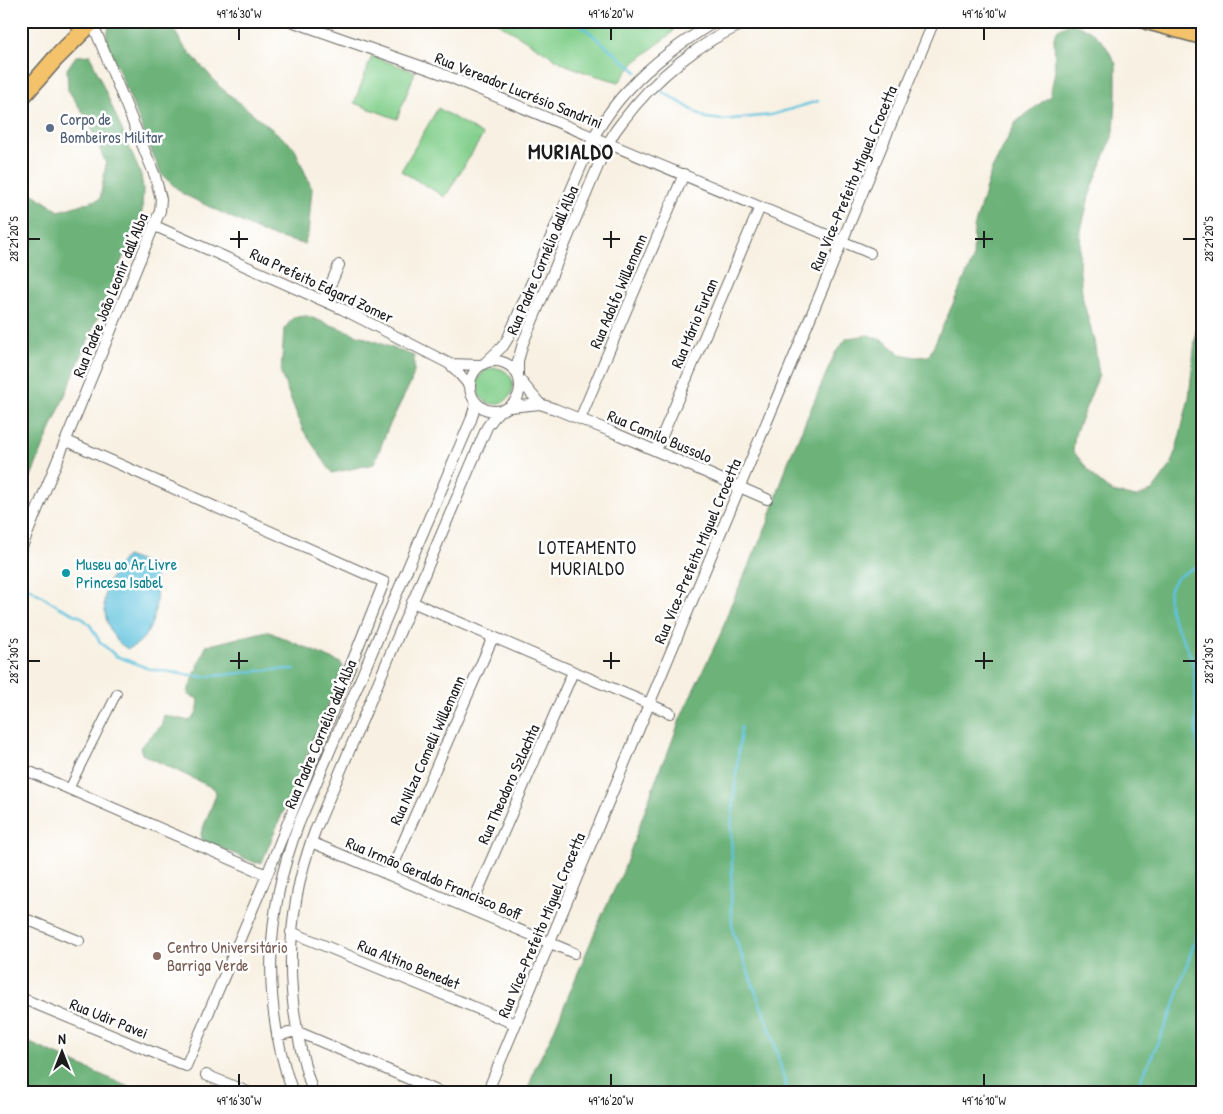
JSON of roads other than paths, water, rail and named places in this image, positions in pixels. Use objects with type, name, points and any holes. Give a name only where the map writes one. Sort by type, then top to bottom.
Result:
[{"type":"main road","points":[[21,98],[92,21]]},
{"type":"main road","points":[[1146,21],[1202,36]]},
{"type":"street","name":"Rua Padre João Leonir dall'Alba","points":[[21,549],[160,211],[161,199],[155,176],[92,21]]},
{"type":"street","name":"Rua Vereador Lucrésio Sandrini","points":[[291,21],[440,73],[870,253]]},
{"type":"street","name":"Rua Padre Cornélio dall'Alba","points":[[483,364],[503,346],[508,338],[594,136],[610,112],[627,90],[647,71],[687,39],[716,21]]},
{"type":"street","name":"Rua Padre Cornélio dall'Alba","points":[[519,377],[518,361],[523,343],[608,142],[621,123],[664,76],[689,56],[719,37],[751,21]]},
{"type":"street","name":"Rua Vice-Prefeito Miguel Crocetta","points":[[487,1093],[934,21]]},
{"type":"street","name":"Rua Adolfo Willemann","points":[[580,419],[684,174]]},
{"type":"street","name":"Rua Mário Furlan","points":[[656,450],[760,207]]},
{"type":"street","name":"Rua Prefeito Edgard Zomer","points":[[155,226],[324,300],[448,363],[470,386]]},
{"type":"street","points":[[324,300],[339,265]]},
{"type":"street","points":[[498,361],[504,362],[510,365],[519,377],[520,392],[518,398],[510,407],[499,411],[486,410],[472,398],[470,386],[472,374],[483,364],[498,361]]},
{"type":"street","name":"Rua Prefeito Edgard Zomer","points":[[448,363],[483,364]]},
{"type":"street","name":"Rua Camilo Bussolo","points":[[519,377],[540,404]]},
{"type":"street","name":"Rua Padre Cornélio dall'Alba","points":[[293,1093],[277,1036],[271,986],[271,943],[276,900],[285,860],[299,823],[472,420],[476,403]]},
{"type":"street","name":"Rua Camilo Bussolo","points":[[510,407],[540,404],[656,450],[766,499]]},
{"type":"street","name":"Rua Padre Cornélio dall'Alba","points":[[313,1093],[296,1031],[290,985],[291,932],[298,884],[311,842],[412,602],[487,427],[499,411]]},
{"type":"street","points":[[21,768],[267,875],[384,582],[67,440]]},
{"type":"street","points":[[412,602],[670,714]]},
{"type":"street","name":"Rua Nilza Comelli Willemann","points":[[389,875],[493,637]]},
{"type":"street","name":"Rua Theodoro Szlachta","points":[[470,909],[573,672]]},
{"type":"street","points":[[69,789],[117,693]]},
{"type":"street","name":"Rua Irmão Geraldo Francisco Boff","points":[[311,842],[574,953]]},
{"type":"street","name":"Rua Udir Pavei","points":[[21,998],[186,1066],[267,875]]},
{"type":"street","points":[[21,917],[79,941]]},
{"type":"street","name":"Rua Altino Benedet","points":[[291,932],[515,1024]]},
{"type":"street","points":[[277,1036],[296,1031],[442,1093]]},
{"type":"street","points":[[206,1075],[250,1093]]},
{"type":"water","points":[[126,556],[154,566],[156,577],[156,601],[151,625],[146,635],[128,649],[121,645],[111,631],[104,606],[104,598],[109,581]]},
{"type":"waterway","points":[[576,21],[637,72]]},
{"type":"waterway","points":[[661,91],[706,118],[723,120],[771,115],[818,101]]},
{"type":"waterway","points":[[1202,564],[1177,578],[1173,582],[1169,593],[1170,610],[1188,650],[1194,671],[1198,752],[1202,765]]},
{"type":"waterway","points":[[24,585],[59,607],[81,617],[90,625],[100,642],[116,656],[150,669],[204,677],[295,669]]},
{"type":"waterway","points":[[741,727],[731,827],[731,912],[733,932],[772,1035],[788,1093]]},
{"type":"waterway","points":[[1135,1093],[1173,1009],[1202,918]]},
{"type":"place","name":"Corpo de Bombeiros Militar","points":[[50,128]]},
{"type":"place","name":"Museu ao Ar Livre Princesa Isabel","points":[[66,573]]},
{"type":"place","name":"Centro Universitário Barriga Verde","points":[[157,956]]},
{"type":"district","name":"MURIALDO","points":[[571,152]]},
{"type":"district","name":"LOTEAMENTO MURIALDO","points":[[588,558]]}]
